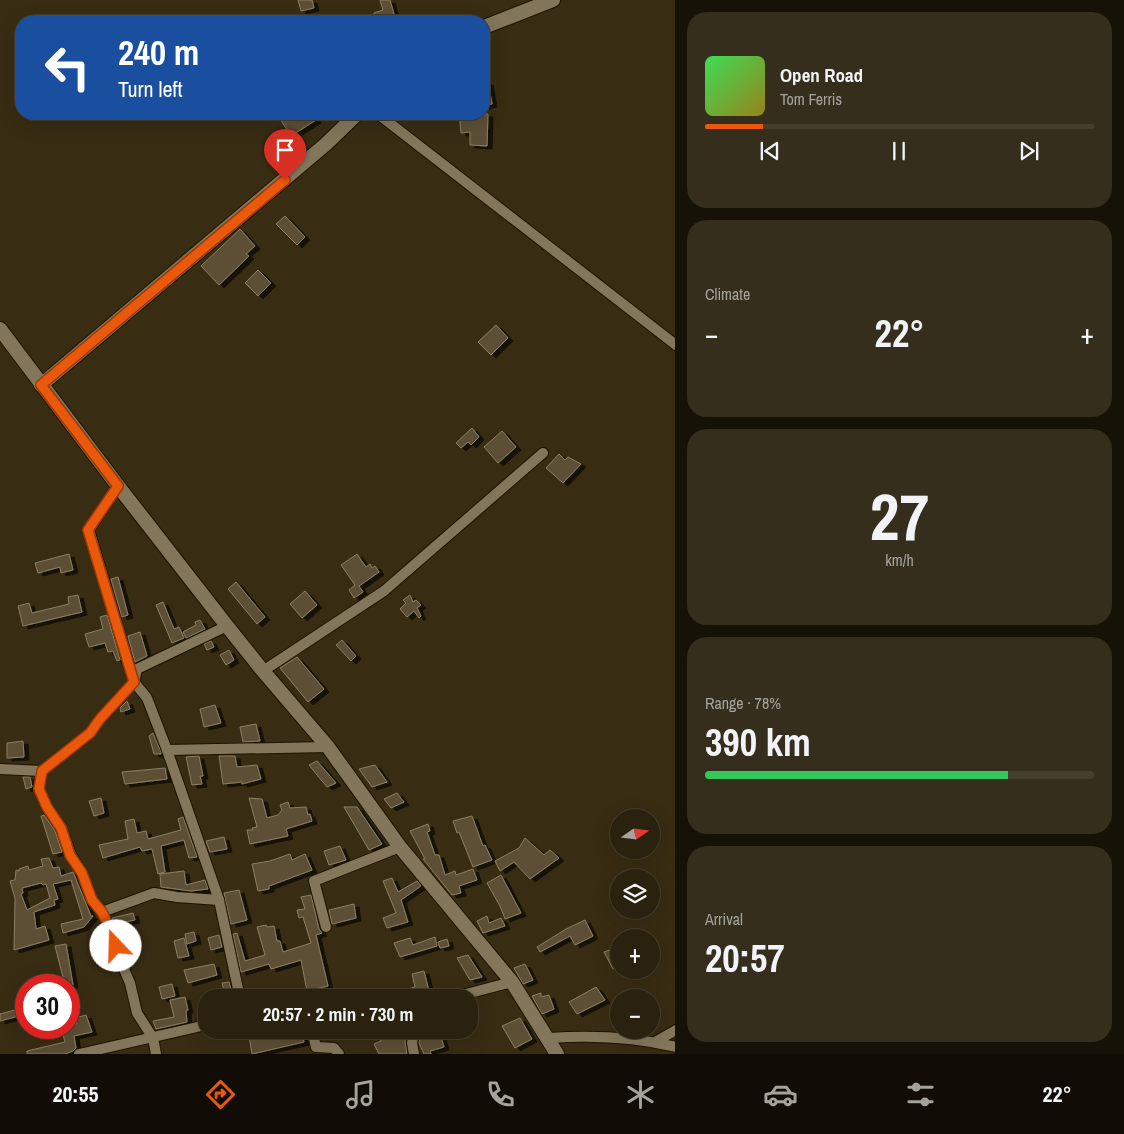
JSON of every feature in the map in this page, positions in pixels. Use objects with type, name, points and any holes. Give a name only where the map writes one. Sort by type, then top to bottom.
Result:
[{"type":"main road","points":[[490,25],[553,0]]},
{"type":"main road","points":[[41,385],[326,144],[351,120]]},
{"type":"main road","points":[[0,329],[118,486],[227,626],[328,747],[400,847],[512,982],[558,1054]]},
{"type":"street","points":[[386,120],[675,345]]},
{"type":"street","points":[[263,671],[384,591],[543,453]]},
{"type":"street","points":[[118,486],[88,530],[134,682],[147,698],[219,900],[238,989]]},
{"type":"street","points":[[0,769],[42,771],[90,733],[100,719],[134,682],[137,669],[227,626]]},
{"type":"street","points":[[167,750],[328,747]]},
{"type":"street","points":[[42,771],[39,789],[47,807],[61,828],[70,855],[82,873],[92,900],[102,912],[112,933],[120,960],[130,983],[138,1013],[153,1038],[156,1054]]},
{"type":"street","points":[[326,927],[314,881],[400,847]]},
{"type":"street","points":[[102,912],[154,892],[177,897],[219,900]]},
{"type":"street","points":[[478,991],[512,982]]},
{"type":"street","points":[[79,1054],[198,1027]]},
{"type":"street","points":[[655,1042],[675,1030]]},
{"type":"street","points":[[549,1038],[577,1036],[655,1042],[675,1047]]},
{"type":"street","points":[[314,1039],[316,1047],[334,1048],[339,1054]]},
{"type":"street","points":[[413,1039],[414,1054]]},
{"type":"building","points":[[298,0],[312,0],[314,8],[301,11]]},
{"type":"building","points":[[380,0],[390,0],[394,15],[374,15],[374,13],[383,10]]},
{"type":"building","points":[[281,120],[316,120],[291,136]]},
{"type":"building","points":[[460,120],[488,120],[487,146],[470,145],[470,132],[461,133]]},
{"type":"building","points":[[285,216],[305,237],[297,245],[276,224]]},
{"type":"building","points":[[240,229],[255,246],[246,254],[249,256],[219,285],[201,266]]},
{"type":"building","points":[[258,270],[271,283],[258,296],[245,283]]},
{"type":"building","points":[[496,325],[508,338],[491,355],[478,342]]},
{"type":"building","points":[[472,428],[479,437],[471,445],[468,442],[461,448],[456,443]]},
{"type":"building","points":[[502,431],[516,447],[498,463],[484,447]]},
{"type":"building","points":[[559,454],[565,460],[568,457],[581,464],[563,483],[546,468]]},
{"type":"building","points":[[69,554],[73,570],[61,573],[60,567],[38,573],[35,563]]},
{"type":"building","points":[[357,554],[366,567],[370,564],[372,568],[375,566],[379,572],[359,586],[363,592],[354,598],[349,590],[355,585],[341,565]]},
{"type":"building","points":[[118,577],[128,615],[122,617],[111,579]]},
{"type":"building","points":[[236,582],[265,617],[257,624],[228,589]]},
{"type":"building","points":[[305,591],[317,605],[302,618],[290,604]]},
{"type":"building","points":[[78,595],[82,612],[23,626],[18,606],[29,603],[32,613],[69,604],[68,597]]},
{"type":"building","points":[[410,595],[413,602],[416,600],[421,605],[417,608],[421,616],[419,618],[414,611],[407,617],[400,609],[406,603],[403,600]]},
{"type":"building","points":[[163,602],[174,629],[179,627],[184,638],[172,643],[156,605]]},
{"type":"building","points":[[107,615],[120,660],[117,661],[113,651],[108,652],[105,643],[89,647],[85,634],[103,629],[100,617]]},
{"type":"building","points":[[200,620],[205,629],[186,638],[183,632],[196,625],[195,622]]},
{"type":"building","points":[[140,632],[147,656],[135,662],[128,636]]},
{"type":"building","points":[[342,640],[356,656],[351,661],[336,645]]},
{"type":"building","points":[[211,641],[214,647],[207,650],[204,644]]},
{"type":"building","points":[[229,650],[234,660],[226,665],[220,655]]},
{"type":"building","points":[[297,657],[324,689],[308,702],[280,668]]},
{"type":"building","points":[[127,701],[130,709],[121,712],[120,708]]},
{"type":"building","points":[[215,705],[221,723],[204,727],[200,709]]},
{"type":"building","points":[[256,724],[260,741],[243,742],[240,727]]},
{"type":"building","points":[[153,733],[161,754],[154,754],[149,736]]},
{"type":"building","points":[[23,741],[24,757],[7,758],[7,743]]},
{"type":"building","points":[[199,756],[203,776],[200,776],[202,784],[192,785],[186,757]]},
{"type":"building","points":[[219,756],[235,756],[237,767],[257,765],[261,779],[242,784],[242,782],[223,784]]},
{"type":"building","points":[[317,761],[336,783],[327,787],[309,765]]},
{"type":"building","points":[[375,765],[387,782],[372,787],[359,769]]},
{"type":"building","points":[[165,768],[167,779],[125,784],[122,772]]},
{"type":"building","points":[[23,777],[30,777],[32,787],[26,789]]},
{"type":"building","points":[[397,793],[404,802],[391,808],[384,799]]},
{"type":"building","points":[[101,798],[104,813],[94,816],[89,801]]},
{"type":"building","points":[[249,798],[262,799],[267,818],[278,815],[282,810],[280,805],[288,802],[290,808],[306,807],[312,821],[286,829],[288,836],[250,844],[247,830],[253,830],[252,828],[257,827]]},
{"type":"building","points":[[344,807],[357,807],[382,844],[369,850]]},
{"type":"building","points":[[44,815],[55,831],[62,852],[53,854],[41,816]]},
{"type":"building","points":[[472,816],[483,846],[485,845],[492,860],[473,867],[453,821]]},
{"type":"building","points":[[183,817],[197,857],[189,858],[184,840],[161,846],[165,872],[158,874],[152,849],[142,851],[140,847],[103,858],[99,845],[128,839],[125,821],[134,819],[137,833],[146,831],[148,839],[181,830],[178,819]]},
{"type":"building","points":[[428,824],[430,831],[427,832],[435,855],[439,855],[445,875],[455,871],[456,875],[473,869],[477,880],[459,886],[461,893],[452,895],[423,859],[425,859],[410,831]]},
{"type":"building","points":[[224,837],[227,849],[210,852],[206,841]]},
{"type":"building","points":[[525,838],[544,855],[550,850],[559,858],[530,879],[514,862],[500,871],[495,861],[519,848]]},
{"type":"building","points":[[340,846],[346,860],[329,865],[324,851]]},
{"type":"building","points":[[290,854],[292,860],[305,854],[312,870],[269,886],[269,889],[258,891],[252,864],[270,861]]},
{"type":"building","points":[[49,858],[53,868],[59,867],[61,876],[73,872],[91,916],[93,916],[84,927],[63,933],[61,924],[83,919],[71,880],[53,884],[58,899],[54,900],[55,905],[34,912],[36,929],[45,926],[49,940],[14,950],[15,898],[10,881],[15,880],[16,870],[19,871],[19,869],[28,866],[29,870],[43,866],[41,859]],"holes":[[[41,883],[43,885],[46,884],[50,898],[27,910],[21,894],[23,893],[22,888]]]},
{"type":"building","points":[[184,871],[186,885],[205,880],[208,889],[191,891],[161,887],[160,874]]},
{"type":"building","points":[[501,875],[521,913],[505,919],[487,883]]},
{"type":"building","points":[[392,878],[398,892],[417,881],[421,886],[401,900],[408,922],[387,928],[383,918],[396,913],[383,881]]},
{"type":"building","points":[[239,890],[247,920],[231,924],[224,893]]},
{"type":"building","points":[[311,895],[319,929],[322,933],[316,935],[328,986],[307,989],[301,960],[271,969],[269,964],[241,972],[233,934],[237,933],[245,961],[265,955],[257,927],[274,926],[277,941],[280,941],[283,952],[311,943],[303,917],[299,918],[297,910],[305,909],[301,897]]},
{"type":"building","points":[[354,904],[356,918],[332,924],[329,910]]},
{"type":"building","points":[[133,913],[135,920],[120,923],[124,938],[129,937],[130,944],[123,945],[112,918]]},
{"type":"building","points":[[487,916],[489,923],[501,918],[505,926],[483,933],[477,921]]},
{"type":"building","points":[[585,920],[593,936],[575,945],[570,936],[540,952],[537,947]]},
{"type":"building","points":[[194,932],[196,941],[187,944],[185,934]]},
{"type":"building","points":[[219,935],[222,947],[211,950],[208,938]]},
{"type":"building","points":[[435,937],[437,946],[400,957],[394,943],[410,938],[413,945]]},
{"type":"building","points":[[184,938],[189,956],[178,958],[174,941]]},
{"type":"building","points":[[447,939],[449,946],[440,948],[438,942]]},
{"type":"building","points":[[66,944],[71,974],[62,974],[55,946]]},
{"type":"building","points":[[610,950],[610,963],[604,952]]},
{"type":"building","points":[[468,955],[482,977],[470,980],[457,958]]},
{"type":"building","points":[[214,964],[217,975],[188,983],[184,970]]},
{"type":"building","points":[[525,964],[533,980],[523,984],[514,968]]},
{"type":"building","points":[[424,971],[428,989],[408,989],[415,987],[412,974]]},
{"type":"building","points":[[229,982],[231,989],[224,989],[222,983]]},
{"type":"building","points":[[172,984],[175,996],[162,999],[159,987]]},
{"type":"building","points":[[596,987],[605,1000],[577,1014],[569,1002]]},
{"type":"building","points":[[541,993],[541,997],[549,995],[554,1009],[542,1014],[532,996]]},
{"type":"building","points":[[185,997],[188,1010],[186,1011],[187,1022],[156,1029],[153,1021],[174,1017],[170,1000]]},
{"type":"building","points":[[15,1010],[15,1017],[0,1021],[0,1014]]},
{"type":"building","points":[[86,1015],[92,1032],[80,1035],[80,1017]]},
{"type":"building","points":[[520,1018],[532,1039],[515,1048],[502,1026]]},
{"type":"building","points":[[64,1039],[74,1039],[76,1048],[65,1054],[27,1054],[27,1051],[65,1042]]},
{"type":"building","points":[[250,1039],[303,1039],[304,1042],[252,1054]]},
{"type":"building","points":[[380,1039],[406,1039],[407,1054],[379,1054],[374,1044],[381,1041]]},
{"type":"building","points":[[420,1039],[442,1039],[444,1047],[430,1051],[431,1054],[424,1054],[419,1043]]},
{"type":"route","points":[[116,946],[102,912],[92,900],[82,873],[70,855],[61,828],[47,807],[39,789],[42,771],[90,733],[100,719],[134,682],[88,530],[118,486],[41,385],[285,180]]}]
